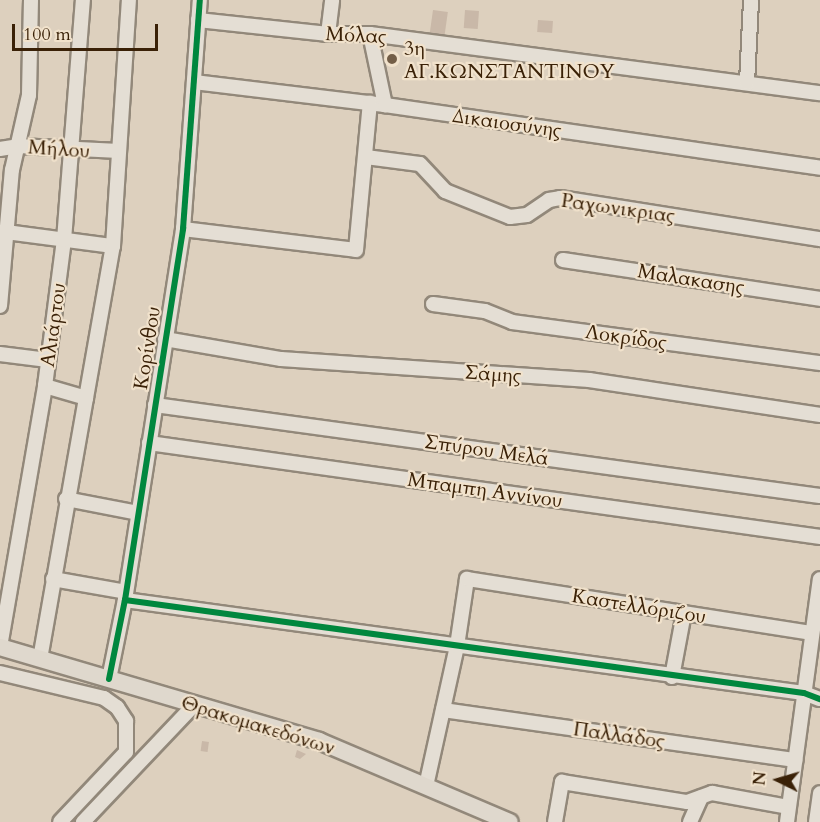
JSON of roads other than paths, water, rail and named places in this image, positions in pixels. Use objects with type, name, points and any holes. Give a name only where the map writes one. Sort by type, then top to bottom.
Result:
[{"type":"main road","name":"Θρακομακεδόνων","points":[[0,647],[319,741],[510,822]]},
{"type":"street","points":[[0,306],[12,170],[29,95],[31,0]]},
{"type":"street","name":"Αλιάρτου","points":[[0,647],[45,386],[64,240],[83,0]]},
{"type":"street","points":[[40,659],[66,499],[112,246],[129,0]]},
{"type":"street","points":[[198,20],[200,0]]},
{"type":"street","points":[[328,34],[332,0]]},
{"type":"street","points":[[747,83],[751,0]]},
{"type":"street","name":"Μόλας","points":[[198,20],[328,34],[370,34],[820,93]]},
{"type":"street","name":"Κορίνθου","points":[[109,679],[126,596],[183,229],[198,20]]},
{"type":"street","points":[[370,34],[385,105]]},
{"type":"street","name":"Δικαιοσύνης","points":[[194,82],[385,105],[820,168]]},
{"type":"street","points":[[183,229],[354,251],[358,247],[370,103]]},
{"type":"street","name":"Μήλου","points":[[0,149],[18,146],[71,152],[119,151]]},
{"type":"street","name":"Ραχωνικριας","points":[[366,157],[420,164],[445,191],[510,217],[527,215],[549,200],[560,198],[820,239]]},
{"type":"street","points":[[6,232],[112,246]]},
{"type":"street","name":"Μαλακασης","points":[[563,260],[820,299]]},
{"type":"street","name":"Λοκρίδος","points":[[434,304],[485,311],[512,322],[820,363]]},
{"type":"street","name":"Σάμης","points":[[165,339],[281,359],[589,380],[820,416]]},
{"type":"street","points":[[0,354],[48,360]]},
{"type":"street","points":[[45,386],[86,398]]},
{"type":"street","name":"Σπύρου Μελά","points":[[155,405],[820,496]]},
{"type":"street","name":"Μπαμπη Αννίνου","points":[[149,442],[820,537]]},
{"type":"street","points":[[66,499],[138,513]]},
{"type":"street","points":[[53,579],[126,596],[672,677],[804,693],[820,699]]},
{"type":"street","name":"Καστελλόριζου","points":[[457,646],[467,579],[812,633]]},
{"type":"street","points":[[787,822],[820,581]]},
{"type":"street","points":[[672,677],[684,613]]},
{"type":"street","points":[[426,786],[457,646]]},
{"type":"street","points":[[0,675],[104,698],[117,706],[126,721],[126,752],[60,822]]},
{"type":"street","points":[[83,822],[194,705]]},
{"type":"street","name":"Παλλάδος","points":[[443,710],[795,760]]},
{"type":"street","points":[[555,822],[562,782],[687,802],[712,793],[788,807]]},
{"type":"street","points":[[816,822],[820,793]]},
{"type":"street","points":[[690,822],[701,797]]},
{"type":"place","name":"3η ΑΓ.ΚΩΝΣΤΑΝΤΙΝΟΥ","points":[[392,59]]}]
